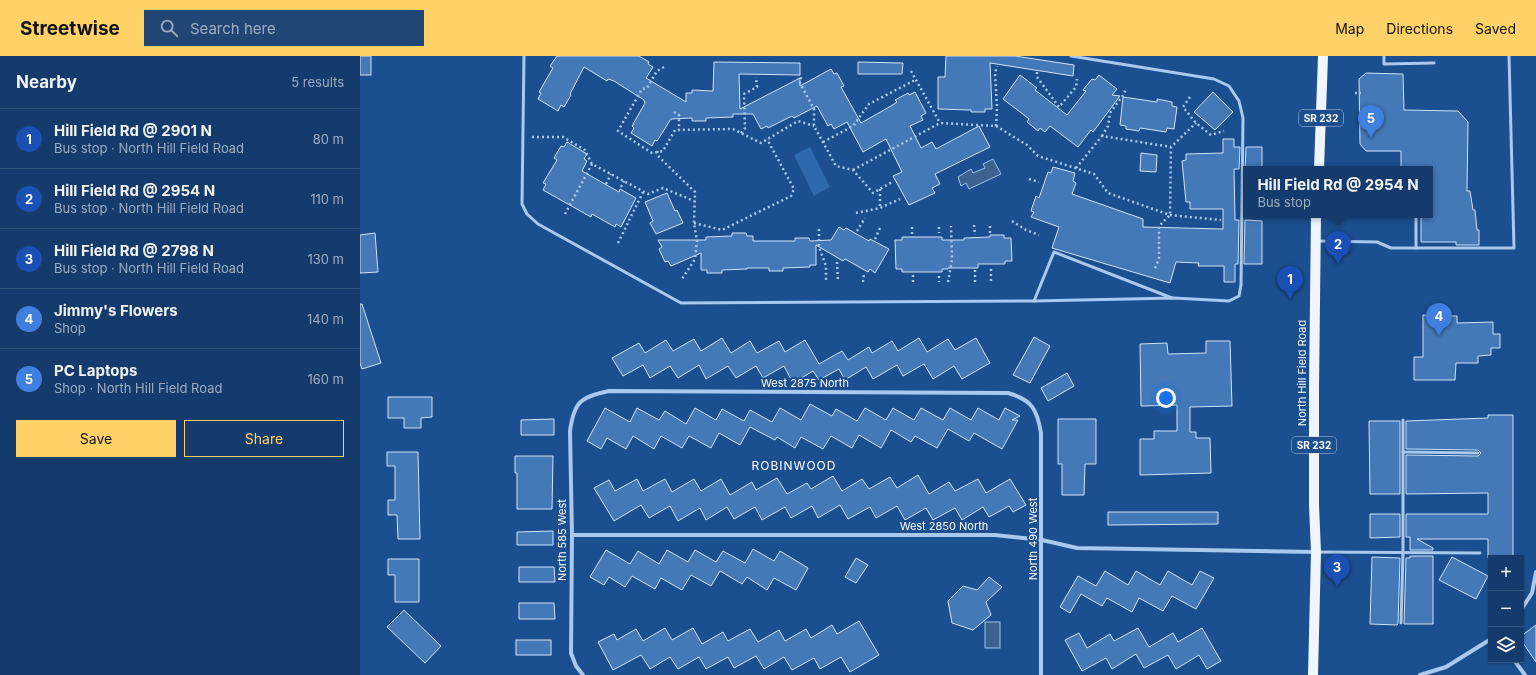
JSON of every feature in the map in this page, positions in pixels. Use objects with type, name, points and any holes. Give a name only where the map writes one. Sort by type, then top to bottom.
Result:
[{"type":"main road","points":[[1317,56],[1323,68]]},
{"type":"main road","name":"SR 232","points":[[1319,166],[1323,56]]},
{"type":"main road","points":[[1323,68],[1330,56]]},
{"type":"main road","name":"North Hill Field Road","points":[[1314,675],[1316,552],[1314,505],[1316,218]]},
{"type":"street","name":"West 2875 North","points":[[578,403],[592,395],[609,391],[1008,393],[1020,396],[1031,405]]},
{"type":"street","name":"North 585 West","points":[[578,403],[572,416],[570,431],[572,535],[571,653],[576,666],[583,675]]},
{"type":"street","name":"North 490 West","points":[[1031,405],[1038,416],[1041,433],[1041,675]]},
{"type":"street","name":"West 2850 North","points":[[572,535],[995,535],[1042,540],[1077,548],[1316,552]]},
{"type":"street","points":[[1524,605],[1532,593],[1536,572]]},
{"type":"street","points":[[1420,675],[1446,667],[1488,641]]},
{"type":"street","points":[[1516,663],[1525,675]]},
{"type":"lane","points":[[524,56],[522,204],[527,214],[538,224],[681,303],[1034,301],[1174,298],[1229,302],[1239,296],[1241,285],[1243,218]]},
{"type":"lane","points":[[1071,56],[1214,79],[1229,86],[1239,101],[1243,118],[1244,166]]},
{"type":"lane","points":[[1384,56],[1384,64],[1434,63]]},
{"type":"lane","points":[[1315,241],[1377,242],[1391,248],[1514,248],[1509,56]]},
{"type":"lane","points":[[1416,218],[1416,248]]},
{"type":"lane","points":[[1034,301],[1054,252],[1174,298]]},
{"type":"lane","points":[[1401,623],[1402,420]]},
{"type":"lane","points":[[1402,452],[1478,453]]},
{"type":"lane","points":[[1316,552],[1480,553]]},
{"type":"path","points":[[996,126],[997,107],[995,72],[997,66]]},
{"type":"path","points":[[664,67],[657,70],[647,88],[642,89],[618,131],[652,152],[663,150],[676,130],[733,129],[761,143],[798,121],[814,126]]},
{"type":"path","points":[[911,71],[940,123]]},
{"type":"path","points":[[1037,72],[1037,77],[1059,107],[1076,87],[1077,79]]},
{"type":"path","points":[[741,133],[745,128],[744,94],[757,87],[756,77]]},
{"type":"path","points":[[801,77],[800,83],[814,109],[814,126],[836,166],[853,170],[873,193],[892,182]]},
{"type":"path","points":[[822,142],[853,126],[869,104],[915,80]]},
{"type":"path","points":[[1076,168],[1102,136],[1108,126],[1110,113],[1124,94],[1126,88]]},
{"type":"path","points":[[1355,94],[1361,93]]},
{"type":"path","points":[[1190,97],[1183,107],[1196,123],[1211,135],[1224,131]]},
{"type":"path","points":[[674,112],[679,115],[679,130]]},
{"type":"path","points":[[853,170],[940,123],[996,126],[1027,145],[1038,156],[1094,174],[1108,193],[1170,215],[1221,220]]},
{"type":"path","points":[[1155,268],[1159,259],[1159,226],[1170,215],[1172,146],[1196,123]]},
{"type":"path","points":[[1102,136],[1172,146]]},
{"type":"path","points":[[532,137],[564,137],[585,150],[592,164],[643,192],[648,194],[663,188],[694,201]]},
{"type":"path","points":[[694,223],[722,230],[791,196],[794,189],[767,139]]},
{"type":"path","points":[[657,151],[659,157],[694,192],[694,223],[697,241],[694,259],[682,278]]},
{"type":"path","points":[[565,214],[571,199],[592,164]]},
{"type":"path","points":[[586,166],[590,168]]},
{"type":"path","points":[[606,184],[611,174]]},
{"type":"path","points":[[1029,179],[1039,182]]},
{"type":"path","points":[[621,187],[624,181]]},
{"type":"path","points":[[880,189],[880,208]]},
{"type":"path","points":[[618,243],[643,192]]},
{"type":"path","points":[[856,212],[880,208],[900,199]]},
{"type":"path","points":[[857,232],[865,218]]},
{"type":"path","points":[[1012,221],[1039,236]]},
{"type":"path","points":[[990,225],[990,233]]},
{"type":"path","points":[[948,282],[952,260],[951,226]]},
{"type":"path","points":[[974,226],[975,235]]},
{"type":"path","points":[[912,227],[912,234]]},
{"type":"path","points":[[939,227],[939,234]]},
{"type":"path","points":[[876,239],[880,228]]},
{"type":"path","points":[[819,229],[819,247],[826,266],[826,281]]},
{"type":"path","points":[[837,262],[838,282]]},
{"type":"path","points":[[991,269],[991,282]]},
{"type":"path","points":[[975,270],[975,282]]},
{"type":"path","points":[[863,282],[864,273]]},
{"type":"path","points":[[913,275],[913,282]]},
{"type":"path","points":[[939,276],[939,282]]},
{"type":"shaded area","points":[[810,147],[830,187],[814,196],[794,155]]},
{"type":"shaded area","points":[[993,159],[1001,174],[969,189],[966,183],[961,186],[958,177],[971,169],[973,173],[985,168],[983,164]]},
{"type":"shaded area","points":[[985,622],[1000,622],[1000,648],[985,648]]},
{"type":"building","points":[[360,56],[371,56],[371,75],[360,75]]},
{"type":"building","points":[[557,56],[639,56],[649,62],[648,64],[653,67],[646,78],[686,102],[686,93],[692,93],[692,90],[713,91],[714,62],[800,63],[800,75],[739,74],[740,109],[800,78],[800,86],[831,69],[834,74],[837,73],[844,86],[841,87],[861,123],[897,102],[895,100],[908,93],[909,95],[915,92],[926,113],[921,116],[923,120],[910,126],[921,148],[932,142],[936,149],[979,126],[990,147],[935,174],[940,184],[932,188],[935,193],[909,205],[893,176],[902,172],[886,139],[863,152],[847,122],[834,129],[831,124],[828,126],[817,106],[794,118],[792,116],[768,128],[767,126],[761,129],[753,114],[733,114],[733,117],[706,118],[706,121],[692,121],[692,118],[671,119],[657,141],[655,140],[652,146],[631,133],[634,128],[632,126],[645,103],[644,100],[614,81],[608,79],[607,81],[584,67],[564,107],[561,105],[558,111],[538,99],[541,93],[539,92],[553,68],[550,66]]},
{"type":"building","points":[[946,56],[1015,56],[1074,65],[1073,76],[990,63],[992,109],[985,109],[985,112],[971,112],[971,110],[938,109],[938,77],[945,77]]},
{"type":"building","points":[[858,62],[903,63],[902,74],[858,74]]},
{"type":"building","points":[[1366,73],[1403,74],[1404,110],[1458,111],[1468,122],[1467,191],[1470,191],[1473,210],[1475,210],[1477,230],[1479,230],[1479,245],[1456,245],[1456,242],[1421,242],[1421,218],[1433,218],[1433,166],[1401,166],[1401,151],[1366,151],[1360,144],[1359,79]]},
{"type":"building","points":[[1020,75],[1037,88],[1035,90],[1067,115],[1086,91],[1083,90],[1092,79],[1095,80],[1099,75],[1117,89],[1112,95],[1120,96],[1093,132],[1091,130],[1078,147],[1050,126],[1045,132],[1040,128],[1038,131],[1027,122],[1029,119],[1003,99]]},
{"type":"building","points":[[1213,92],[1233,112],[1215,130],[1194,112]]},
{"type":"building","points":[[1123,97],[1157,102],[1157,99],[1172,102],[1172,106],[1177,107],[1174,129],[1167,128],[1166,132],[1140,128],[1139,131],[1126,129],[1126,126],[1120,125]]},
{"type":"building","points":[[1223,139],[1234,139],[1234,147],[1240,147],[1239,169],[1234,169],[1235,220],[1239,220],[1238,264],[1235,264],[1235,282],[1224,282],[1224,266],[1198,266],[1199,263],[1176,262],[1170,283],[1052,248],[1059,227],[1031,217],[1034,212],[1031,211],[1036,196],[1039,198],[1048,172],[1051,173],[1053,167],[1075,173],[1073,181],[1076,183],[1072,194],[1143,219],[1143,227],[1223,229],[1223,209],[1190,209],[1190,202],[1186,202],[1182,161],[1186,160],[1186,154],[1223,153]]},
{"type":"building","points":[[567,142],[587,154],[584,159],[587,161],[582,171],[619,192],[620,189],[636,198],[621,227],[616,224],[615,227],[592,214],[591,217],[543,190],[546,184],[543,183],[557,160],[554,158],[561,146],[564,147]]},
{"type":"building","points":[[1246,147],[1262,147],[1262,166],[1245,166]]},
{"type":"building","points":[[1141,153],[1157,155],[1156,172],[1140,171]]},
{"type":"building","points":[[667,193],[675,211],[677,210],[683,223],[656,234],[650,223],[653,221],[645,202]]},
{"type":"building","points":[[1245,220],[1262,221],[1262,264],[1244,264]]},
{"type":"building","points":[[839,227],[844,230],[846,228],[869,241],[870,239],[889,249],[875,273],[870,269],[868,272],[845,259],[843,261],[816,245],[816,265],[810,265],[810,267],[783,268],[783,271],[769,271],[769,268],[747,268],[722,270],[722,273],[707,273],[707,270],[701,270],[701,253],[671,266],[668,261],[665,262],[659,249],[662,247],[658,240],[706,240],[706,237],[732,236],[732,233],[746,233],[747,236],[753,236],[753,241],[795,241],[795,238],[809,238],[810,241],[831,240]]},
{"type":"building","points":[[375,233],[378,272],[360,273],[360,235]]},
{"type":"building","points":[[990,235],[1004,235],[1004,238],[1011,238],[1012,261],[1005,261],[1005,264],[978,264],[978,268],[948,268],[942,269],[942,272],[902,272],[902,269],[896,269],[895,240],[902,240],[902,237],[942,237],[942,240],[964,240],[964,238],[990,237]]},
{"type":"building","points":[[360,304],[362,304],[381,363],[362,369],[360,363]]},
{"type":"building","points":[[1423,315],[1457,316],[1457,323],[1493,322],[1493,334],[1500,334],[1500,348],[1491,348],[1491,355],[1478,356],[1478,363],[1456,363],[1455,380],[1414,380],[1414,357],[1423,357]]},
{"type":"building","points":[[1034,337],[1050,346],[1030,383],[1013,375]]},
{"type":"building","points":[[722,338],[731,353],[750,341],[757,353],[779,341],[785,352],[805,340],[819,364],[842,351],[848,360],[869,347],[872,353],[892,341],[898,351],[919,338],[927,352],[948,339],[955,350],[976,338],[990,363],[962,379],[954,366],[933,379],[924,364],[903,376],[897,365],[873,379],[866,367],[845,380],[839,369],[819,380],[813,371],[793,383],[784,366],[763,378],[756,366],[736,378],[728,366],[706,379],[699,365],[678,378],[670,366],[650,378],[643,365],[623,376],[612,358],[639,343],[645,353],[666,340],[673,351],[694,339],[701,351]]},
{"type":"building","points":[[1206,341],[1230,341],[1232,406],[1190,407],[1190,432],[1196,432],[1196,438],[1210,438],[1211,473],[1140,475],[1140,439],[1154,439],[1154,431],[1177,431],[1177,405],[1141,406],[1140,344],[1167,343],[1168,354],[1206,353]]},
{"type":"building","points":[[1067,373],[1074,386],[1048,401],[1041,388]]},
{"type":"building","points":[[388,397],[432,397],[432,417],[421,418],[421,428],[404,428],[404,418],[388,418]]},
{"type":"building","points":[[810,404],[832,416],[836,409],[857,421],[865,408],[886,420],[893,408],[914,420],[921,408],[943,420],[950,408],[971,420],[978,408],[999,420],[1005,408],[1020,416],[1012,420],[1018,420],[1002,449],[974,433],[969,441],[948,429],[937,448],[915,436],[911,442],[891,430],[881,448],[859,435],[852,448],[831,436],[823,449],[801,437],[795,448],[777,437],[775,440],[750,427],[740,445],[719,433],[711,448],[689,436],[682,448],[661,436],[654,449],[633,436],[626,449],[607,438],[601,449],[587,441],[605,408],[630,422],[637,408],[659,420],[665,411],[686,424],[695,408],[716,420],[722,409],[744,421],[750,410],[772,422],[780,408],[801,420]]},
{"type":"building","points":[[1488,415],[1513,415],[1513,555],[1488,555],[1488,539],[1417,539],[1433,548],[1433,550],[1410,550],[1410,537],[1406,537],[1406,514],[1488,514],[1488,493],[1406,494],[1406,455],[1478,456],[1481,453],[1478,450],[1406,449],[1406,421],[1488,418]]},
{"type":"building","points":[[554,419],[554,435],[521,435],[521,420]]},
{"type":"building","points":[[1058,419],[1096,419],[1096,464],[1085,464],[1084,495],[1062,495],[1062,464],[1058,464]]},
{"type":"building","points":[[1369,421],[1400,421],[1400,494],[1370,494]]},
{"type":"building","points":[[387,452],[418,452],[420,539],[398,539],[397,515],[388,515],[388,500],[395,500],[395,466],[387,466]]},
{"type":"building","points":[[515,456],[553,456],[552,509],[517,509],[517,473],[515,473]]},
{"type":"building","points":[[918,475],[929,494],[949,482],[955,491],[978,479],[986,493],[1010,479],[1026,505],[1013,512],[1009,506],[989,517],[983,507],[962,520],[955,508],[933,520],[926,508],[905,520],[897,506],[876,518],[870,507],[848,519],[840,505],[818,518],[812,506],[791,518],[785,507],[762,520],[755,507],[734,519],[727,507],[706,520],[700,508],[678,521],[670,506],[649,518],[641,505],[614,521],[594,488],[609,480],[615,491],[637,479],[643,491],[665,479],[672,492],[694,479],[701,491],[721,479],[730,495],[752,482],[756,490],[777,478],[787,494],[807,483],[811,489],[833,476],[842,491],[862,479],[869,489],[890,477],[897,488]]},
{"type":"building","points":[[1108,512],[1218,512],[1218,524],[1108,525]]},
{"type":"building","points":[[1370,514],[1400,514],[1400,537],[1370,538]]},
{"type":"building","points":[[553,531],[553,545],[517,545],[517,532]]},
{"type":"building","points":[[753,549],[774,561],[780,551],[808,568],[796,590],[774,578],[767,590],[747,577],[742,584],[720,571],[711,586],[691,575],[682,590],[661,578],[655,589],[632,576],[625,587],[609,577],[604,585],[590,577],[606,550],[630,564],[638,551],[659,564],[667,550],[688,562],[695,550],[716,562],[723,551],[745,563]]},
{"type":"building","points":[[1410,556],[1433,556],[1433,624],[1404,624],[1406,558],[1410,558]]},
{"type":"building","points":[[1372,557],[1400,558],[1397,625],[1370,624]]},
{"type":"building","points":[[1452,557],[1488,576],[1476,599],[1439,580]]},
{"type":"building","points":[[856,558],[868,565],[856,583],[845,577]]},
{"type":"building","points":[[388,559],[419,559],[419,602],[395,602],[395,575],[388,575]]},
{"type":"building","points":[[519,567],[554,567],[555,582],[519,582]]},
{"type":"building","points":[[1105,571],[1128,585],[1136,571],[1160,585],[1168,571],[1192,585],[1200,571],[1214,578],[1196,609],[1172,596],[1163,611],[1139,598],[1132,612],[1107,598],[1102,606],[1081,594],[1070,613],[1060,607],[1078,576],[1096,586]]},
{"type":"building","points":[[989,577],[1002,587],[986,602],[991,615],[973,630],[952,623],[948,601],[963,586],[977,590]]},
{"type":"building","points":[[519,603],[554,603],[555,619],[519,619]]},
{"type":"building","points":[[404,610],[441,646],[425,663],[387,627]]},
{"type":"building","points":[[859,621],[879,655],[850,672],[841,657],[820,669],[814,658],[792,670],[784,657],[764,669],[756,656],[734,668],[728,657],[706,669],[699,657],[678,669],[670,657],[650,669],[641,655],[613,670],[598,642],[614,634],[617,640],[636,629],[643,641],[665,628],[672,640],[693,628],[702,644],[723,632],[728,641],[750,629],[758,642],[779,630],[785,641],[806,629],[811,638],[832,625],[837,634]]},
{"type":"building","points":[[1536,625],[1536,662],[1524,644],[1524,634]]},
{"type":"building","points":[[1138,628],[1149,647],[1173,633],[1178,642],[1202,628],[1221,661],[1207,669],[1199,655],[1176,669],[1168,655],[1144,668],[1136,654],[1112,669],[1106,658],[1082,671],[1065,640],[1079,633],[1087,648],[1110,634],[1114,641]]},
{"type":"building","points":[[516,640],[551,640],[551,655],[516,655]]},
{"type":"place","name":"PC Laptops","points":[[1371,138]]},
{"type":"place","name":"Hill Field Rd @ 2954 N","points":[[1338,264]]},
{"type":"place","name":"Hill Field Rd @ 2901 N","points":[[1290,299]]},
{"type":"place","name":"Jimmy's Flowers","points":[[1439,336]]},
{"type":"place","name":"Hill Field Rd @ 2798 N","points":[[1337,587]]},
{"type":"district","name":"ROBINWOOD","points":[[794,465]]}]
